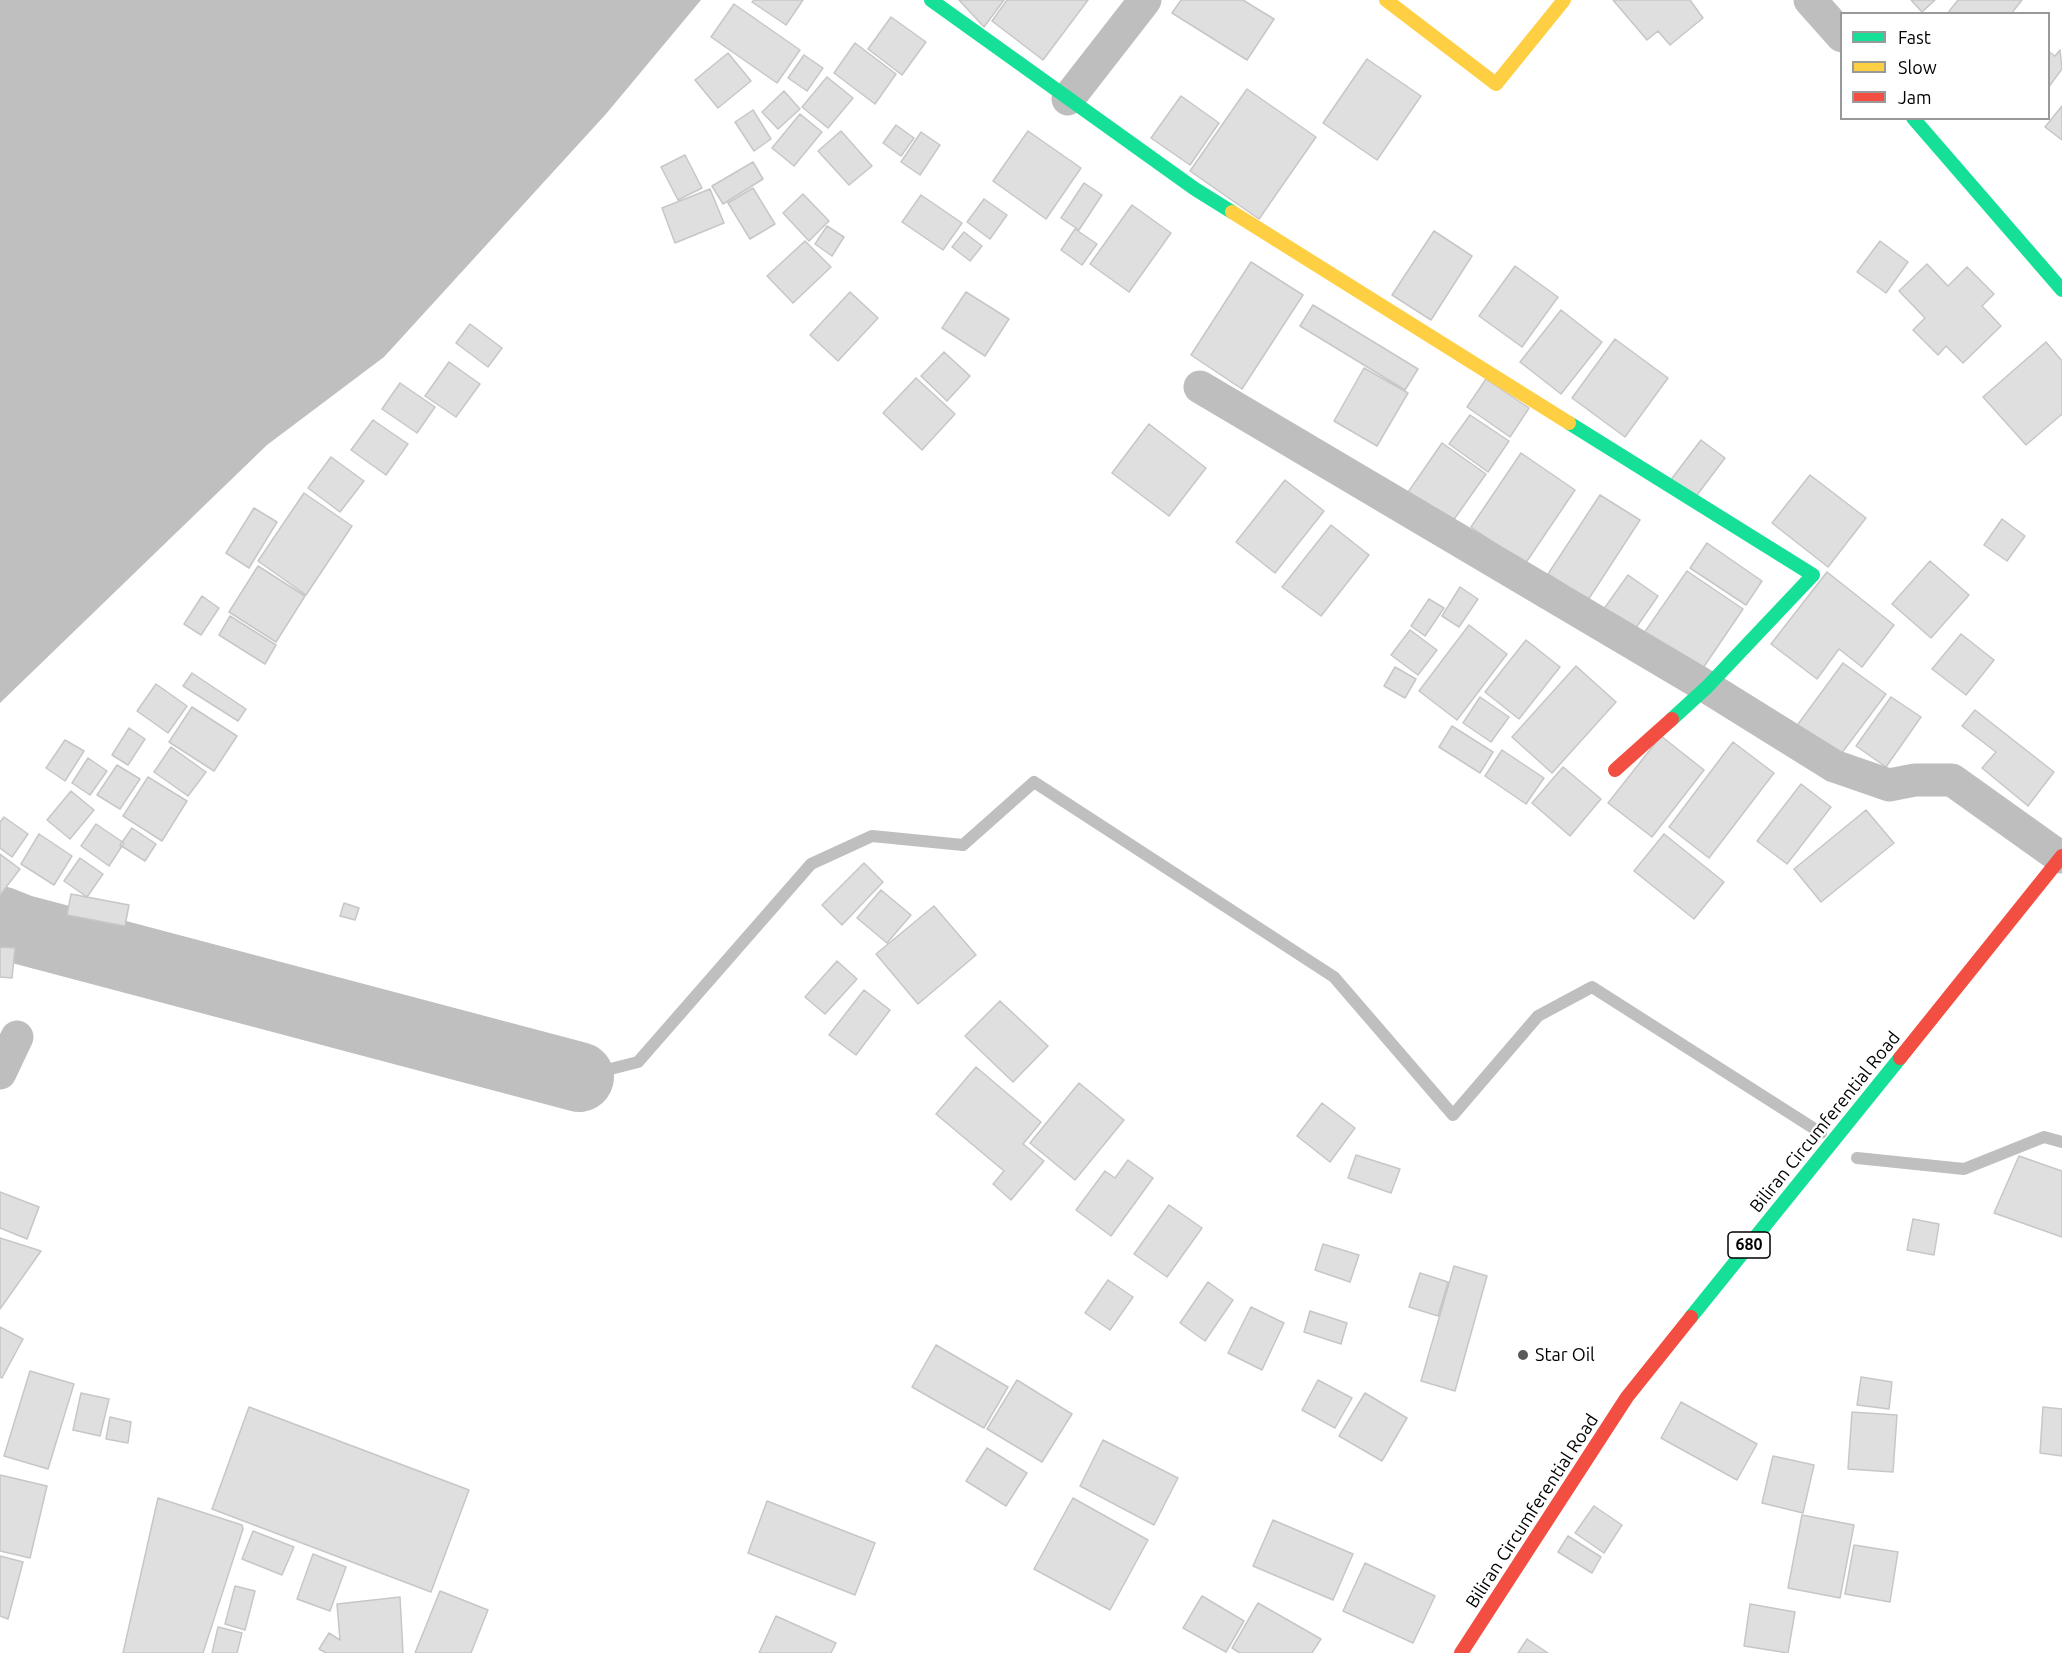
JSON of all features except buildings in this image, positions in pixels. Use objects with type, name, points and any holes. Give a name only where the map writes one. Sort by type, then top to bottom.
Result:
[{"type":"street","points":[[932,0],[1195,189],[1813,575],[1707,687],[1615,770]]},
{"type":"street","points":[[1068,99],[1145,0]]},
{"type":"street","points":[[1386,0],[1496,84],[1564,0]]},
{"type":"street","points":[[1810,0],[1840,34]]},
{"type":"street","points":[[1915,120],[2062,290]]},
{"type":"street","points":[[1200,387],[1707,687],[1834,766],[1889,785],[1915,780],[1952,780],[2061,857]]},
{"type":"street","name":"Biliran Circumferential Road","points":[[1461,1653],[1628,1397],[2061,857]]},
{"type":"street","points":[[0,1073],[16,1038]]},
{"type":"shaded area","points":[[0,0],[701,0],[606,114],[384,357],[267,445],[0,703]]},
{"type":"waterway","points":[[579,1077],[638,1062],[811,864],[872,836],[963,845],[1034,782],[1334,977],[1453,1115],[1538,1016],[1592,987],[1821,1133]]},
{"type":"waterway","points":[[0,921],[20,929],[579,1077]]},
{"type":"waterway","points":[[1857,1158],[1964,1169],[2044,1137],[2062,1142]]},
{"type":"traffic: fast","points":[[931,0],[1195,189],[1232,212]]},
{"type":"traffic: fast","points":[[1915,120],[2062,290]]},
{"type":"traffic: fast","points":[[1569,423],[1813,575],[1707,687],[1672,719]]},
{"type":"traffic: fast","points":[[1691,1317],[1900,1058]]},
{"type":"traffic: slow","points":[[1386,0],[1496,84],[1564,0]]},
{"type":"traffic: slow","points":[[1232,212],[1569,423]]},
{"type":"traffic: jam","points":[[1615,770],[1672,719]]},
{"type":"traffic: jam","points":[[1900,1058],[2062,856]]},
{"type":"traffic: jam","points":[[1461,1653],[1627,1397],[1691,1317]]},
{"type":"place","name":"Star Oil","points":[[1523,1355]]}]
